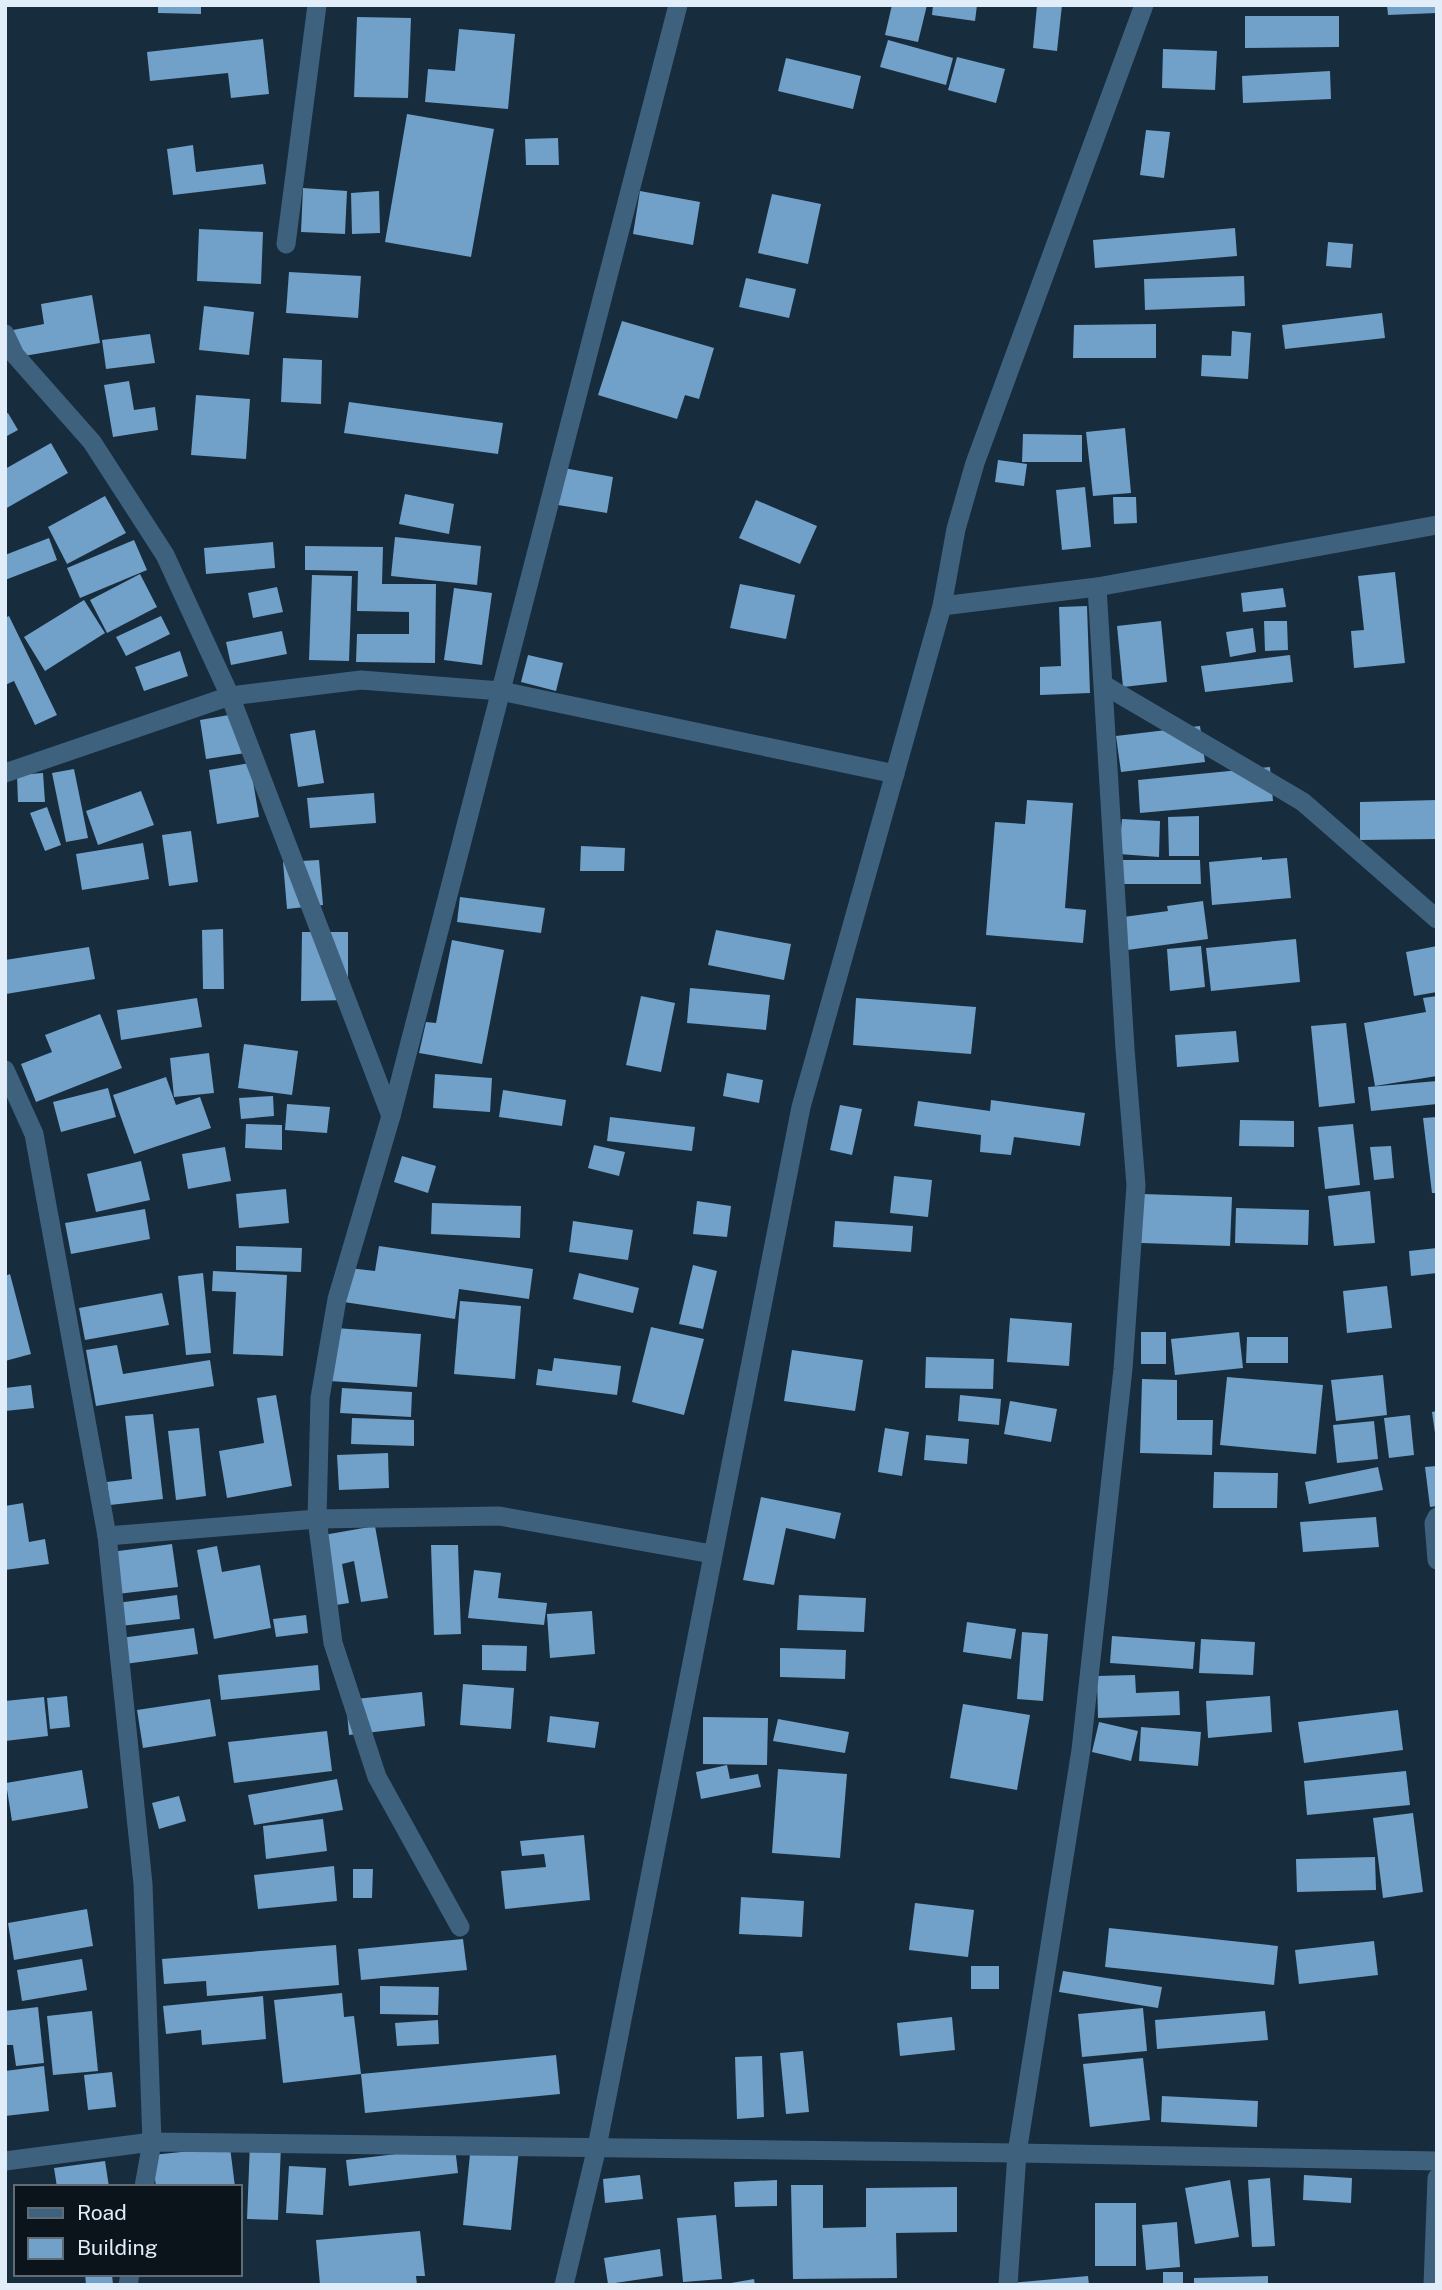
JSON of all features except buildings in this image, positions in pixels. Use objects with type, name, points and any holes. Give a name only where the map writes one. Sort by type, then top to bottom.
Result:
[{"type":"street","points":[[286,244],[317,5]]},
{"type":"street","points":[[460,1927],[377,1777],[333,1643],[317,1519],[320,1398],[335,1311],[391,1115],[678,5]]},
{"type":"street","points":[[564,2285],[597,2147],[801,1107],[942,607],[956,529],[975,463],[1144,5]]},
{"type":"street","points":[[5,334],[15,355],[92,442],[165,555],[230,696],[391,1115]]},
{"type":"street","points":[[942,607],[1097,587],[1437,525]]},
{"type":"street","points":[[1008,2285],[1017,2153],[1081,1751],[1123,1369],[1136,1185],[1125,1049],[1097,587]]},
{"type":"street","points":[[5,773],[230,696],[361,680],[501,691],[894,774]]},
{"type":"street","points":[[1104,685],[1303,802],[1437,919]]},
{"type":"street","points":[[5,1070],[34,1134],[107,1536],[143,1884],[152,2142],[144,2185]]},
{"type":"street","points":[[107,1536],[317,1519],[499,1516],[712,1554]]},
{"type":"street","points":[[1437,1517],[1434,1523],[1437,1560]]},
{"type":"street","points":[[5,2161],[152,2142],[1437,2161]]},
{"type":"street","points":[[1433,2285],[1437,2178]]}]
